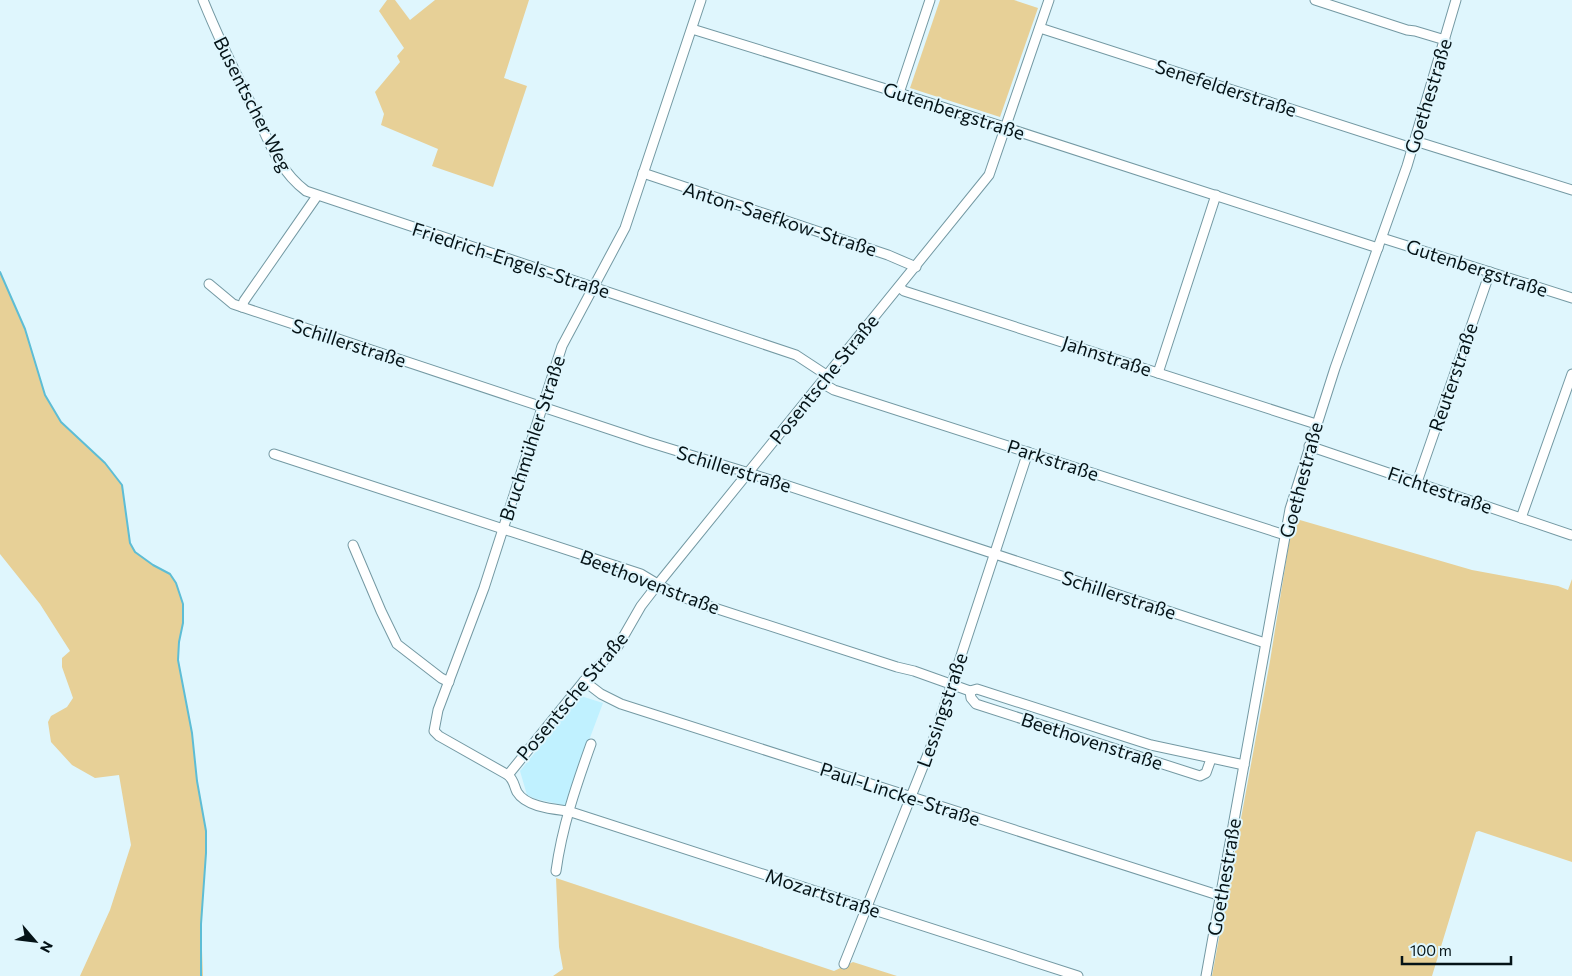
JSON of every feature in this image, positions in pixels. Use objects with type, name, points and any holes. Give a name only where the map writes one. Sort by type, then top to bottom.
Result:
[{"type":"street","name":"Busentscher Weg","points":[[203,0],[231,64],[284,170],[295,183],[317,196]]},
{"type":"street","name":"Bruchmühler Straße","points":[[508,775],[439,736],[434,730],[438,710],[484,588],[562,346],[625,228],[701,0]]},
{"type":"street","points":[[899,93],[930,0]]},
{"type":"street","name":"Posentsche Straße","points":[[508,775],[584,680],[618,646],[641,606],[658,584],[989,176],[1049,0]]},
{"type":"street","points":[[1315,0],[1407,30],[1445,40]]},
{"type":"street","name":"Goethestraße","points":[[1206,976],[1265,642],[1294,493],[1316,424],[1413,145],[1456,0]]},
{"type":"street","name":"Senefelderstraße","points":[[1040,28],[1413,145],[1572,190]]},
{"type":"street","name":"Gutenbergstraße","points":[[692,29],[899,93],[1378,248]]},
{"type":"street","name":"Anton-Saefkow-Straße","points":[[643,174],[888,255],[916,267]]},
{"type":"street","points":[[1158,373],[1216,195]]},
{"type":"street","name":"Friedrich-Engels-Straße","points":[[317,196],[796,355],[825,379]]},
{"type":"street","points":[[242,307],[244,301],[317,196]]},
{"type":"street","name":"Gutenbergstraße","points":[[1382,238],[1572,298]]},
{"type":"street","name":"Reuterstraße","points":[[1417,482],[1490,272]]},
{"type":"street","name":"Schillerstraße","points":[[208,284],[233,304],[731,469],[1265,642]]},
{"type":"street","name":"Jahnstraße","points":[[899,287],[904,291],[1316,424]]},
{"type":"street","points":[[1521,518],[1572,374]]},
{"type":"street","name":"Parkstraße","points":[[825,379],[834,390],[1285,535]]},
{"type":"street","name":"Fichtestraße","points":[[1309,446],[1571,535]]},
{"type":"street","name":"Lessingstraße","points":[[844,964],[932,744],[1028,452]]},
{"type":"street","name":"Beethovenstraße","points":[[274,454],[640,574],[671,592],[693,601],[914,671],[970,691],[977,689],[1151,745],[1244,765]]},
{"type":"street","points":[[353,545],[380,611],[397,644],[449,682]]},
{"type":"street","name":"Paul-Lincke-Straße","points":[[584,680],[601,694],[622,704],[1220,896]]},
{"type":"street","name":"Beethovenstraße","points":[[970,691],[971,698],[976,704],[1200,776],[1206,773],[1211,758]]},
{"type":"street","points":[[556,871],[559,848],[568,811],[591,744]]},
{"type":"street","points":[[508,775],[512,778],[517,792],[522,798],[547,808],[568,811]]},
{"type":"street","name":"Mozartstraße","points":[[568,811],[1078,976]]},
{"type":"shaded area","points":[[387,0],[395,0],[410,20],[435,0],[529,0],[504,78],[527,86],[493,187],[432,166],[438,149],[381,125],[384,114],[375,92],[400,62],[397,56],[404,48],[379,11]]},
{"type":"shaded area","points":[[940,0],[1014,0],[1038,8],[1000,117],[910,88]]},
{"type":"shaded area","points":[[0,272],[25,329],[45,395],[61,422],[105,463],[122,485],[130,543],[136,552],[153,565],[170,574],[176,583],[183,604],[183,623],[178,660],[192,733],[197,781],[206,831],[201,924],[203,976],[80,976],[110,910],[131,845],[119,775],[95,778],[72,765],[51,742],[48,722],[51,716],[67,707],[73,698],[62,667],[62,658],[70,651],[40,604],[0,554]]},
{"type":"shaded area","points":[[1293,518],[1472,570],[1558,586],[1568,590],[1572,579],[1572,862],[1479,831],[1476,832],[1432,976],[1212,976],[1270,661]]},
{"type":"shaded area","points":[[581,696],[603,703],[573,783],[567,806],[527,795],[520,771]]},
{"type":"shaded area","points":[[556,878],[834,971],[853,962],[897,976],[553,976],[563,969],[559,947]]},
{"type":"waterway","points":[[0,272],[25,329],[45,395],[61,422],[105,463],[122,485],[130,543],[135,552],[170,574],[176,583],[183,604],[183,623],[178,660],[192,733],[197,781],[206,831],[201,924],[201,976]]}]
